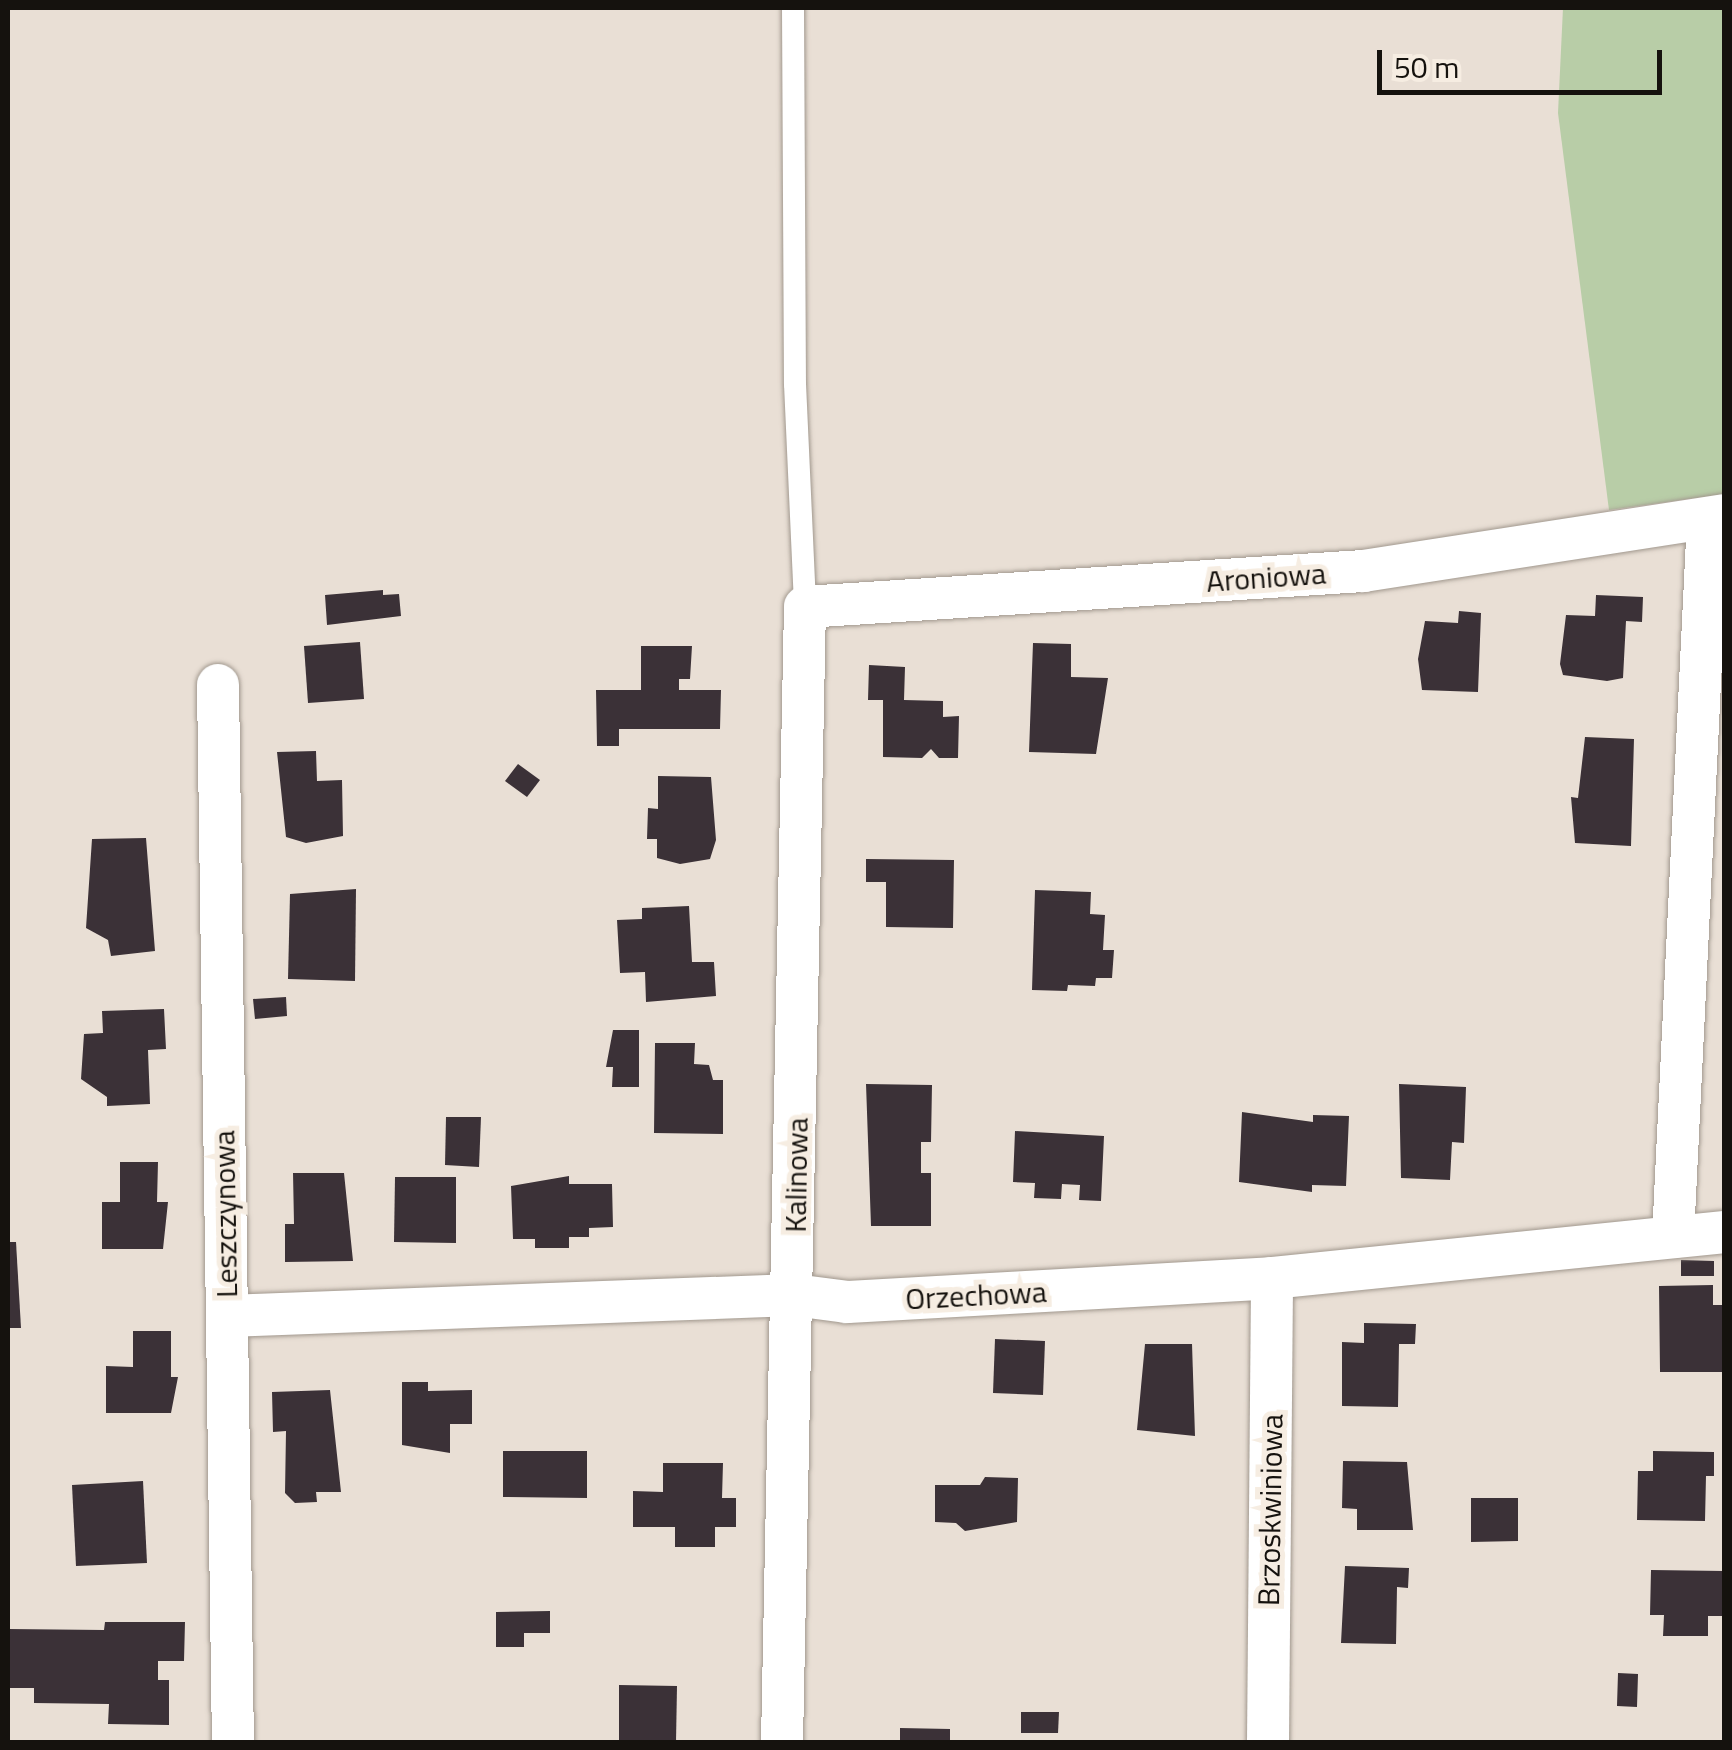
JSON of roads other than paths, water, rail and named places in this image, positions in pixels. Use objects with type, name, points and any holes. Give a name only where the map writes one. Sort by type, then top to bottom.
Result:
[{"type":"street","name":"Aroniowa","points":[[805,608],[1363,571],[1716,517]]},
{"type":"street","points":[[1673,1237],[1716,517]]},
{"type":"street","name":"Kalinowa","points":[[782,1742],[805,608]]},
{"type":"street","name":"Leszczynowa","points":[[218,685],[233,1742]]},
{"type":"street","name":"Orzechowa","points":[[226,1316],[794,1295],[847,1302],[1272,1278],[1724,1232]]},
{"type":"street","name":"Brzoskwiniowa","points":[[1268,1742],[1272,1278]]},
{"type":"lane","points":[[793,8],[794,384],[805,608]]}]
